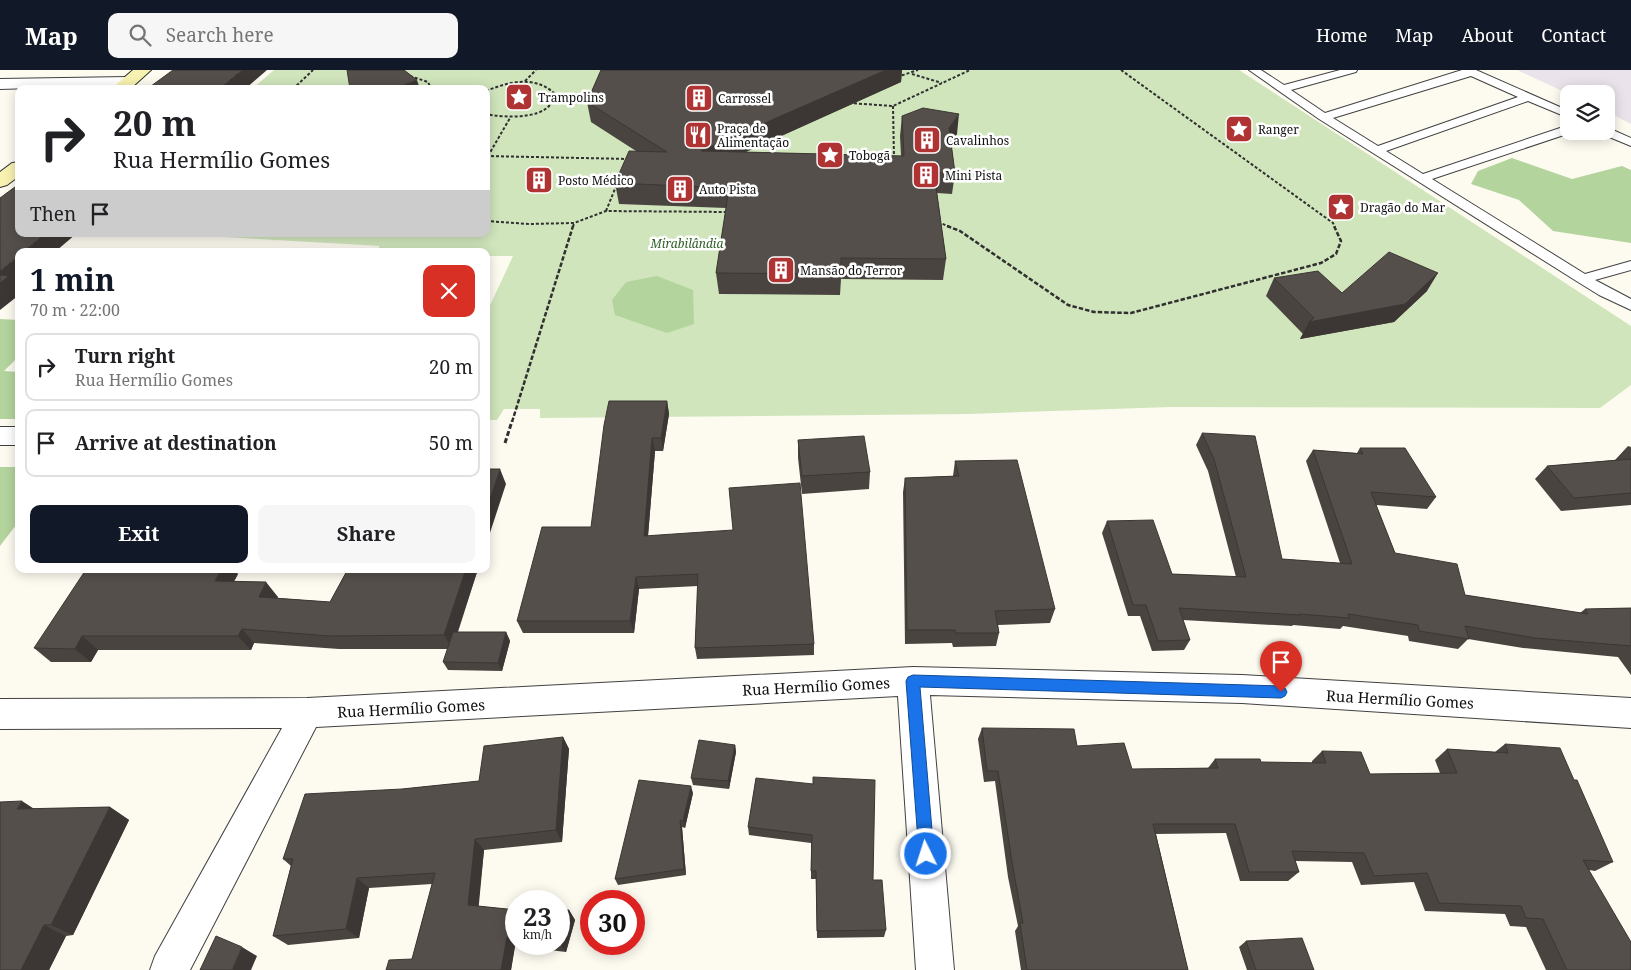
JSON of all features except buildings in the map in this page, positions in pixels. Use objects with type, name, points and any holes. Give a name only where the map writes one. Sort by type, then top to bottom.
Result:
[{"type":"main road","points":[[123,85],[143,70]]},
{"type":"main road","points":[[0,181],[15,170]]},
{"type":"street","points":[[0,84],[123,85]]},
{"type":"street","points":[[0,436],[15,436]]},
{"type":"street","points":[[913,681],[935,970]]},
{"type":"street","name":"Rua Hermílio Gomes","points":[[0,714],[307,713],[913,681],[1242,689],[1631,713]]},
{"type":"street","points":[[170,970],[307,713]]},
{"type":"lane","points":[[1254,70],[1377,150],[1604,292],[1631,306]]},
{"type":"lane","points":[[1282,89],[1352,70]]},
{"type":"lane","points":[[1323,116],[1469,71],[1560,111]]},
{"type":"lane","points":[[1377,150],[1528,97]]},
{"type":"lane","points":[[1424,178],[1560,132]]},
{"type":"lane","points":[[1615,135],[1631,142]]},
{"type":"lane","points":[[1583,278],[1631,265]]},
{"type":"path","points":[[296,85],[313,70]]},
{"type":"path","points":[[525,82],[536,70]]},
{"type":"path","points":[[893,77],[918,70]]},
{"type":"path","points":[[847,103],[893,106],[970,70]]},
{"type":"path","points":[[930,220],[960,231],[1068,305],[1094,312],[1132,313],[1321,263],[1336,254],[1341,241],[1333,223],[1121,70]]},
{"type":"path","points":[[912,73],[942,83]]},
{"type":"path","points":[[408,76],[428,82],[429,85]]},
{"type":"path","points":[[490,90],[506,84],[525,82],[537,83],[551,89],[554,93],[553,100],[546,108],[538,112],[511,117],[490,114]]},
{"type":"path","points":[[553,100],[601,97]]},
{"type":"path","points":[[893,106],[894,166]]},
{"type":"path","points":[[490,151],[511,117]]},
{"type":"path","points":[[490,156],[636,159]]},
{"type":"path","points":[[623,168],[627,159]]},
{"type":"path","points":[[606,211],[620,176]]},
{"type":"path","points":[[490,221],[529,224],[574,223],[606,211],[736,212]]},
{"type":"path","points":[[505,442],[574,223]]},
{"type":"shaded area","points":[[1517,70],[1631,70],[1631,124],[1615,116],[1615,85],[1560,85],[1560,90]]},
{"type":"green space","name":"Mirabilândia","points":[[274,70],[1239,70],[1631,326],[1631,385],[1600,408],[1171,407],[969,414],[540,418],[540,409],[504,409],[497,420],[490,420],[490,305],[513,256],[490,256],[490,248],[378,248],[380,246],[225,237],[490,237],[490,85],[257,85]]},
{"type":"green space","points":[[1512,158],[1572,179],[1622,166],[1631,170],[1631,243],[1553,231],[1519,200],[1471,184],[1478,171]]},
{"type":"green space","points":[[657,276],[693,290],[694,324],[667,333],[615,315],[612,300],[626,282]]},
{"type":"green space","points":[[0,319],[15,320],[15,360],[4,371],[15,372],[15,419],[0,419]]},
{"type":"green space","points":[[0,467],[15,467],[15,526],[0,546]]},
{"type":"place","name":"Trampolins","points":[[519,97]]},
{"type":"place","name":"Carrossel","points":[[699,98]]},
{"type":"place","name":"Ranger","points":[[1239,129]]},
{"type":"place","name":"Praça de Alimentação","points":[[698,135]]},
{"type":"place","name":"Cavalinhos","points":[[927,140]]},
{"type":"place","name":"Tobogã","points":[[830,155]]},
{"type":"place","name":"Mini Pista","points":[[926,175]]},
{"type":"place","name":"Posto Médico","points":[[539,180]]},
{"type":"place","name":"Auto Pista","points":[[680,189]]},
{"type":"place","name":"Dragão do Mar","points":[[1341,207]]},
{"type":"place","name":"Mansão do Terror","points":[[781,270]]},
{"type":"route","points":[[926,854],[913,681],[1242,689],[1281,692]]}]
